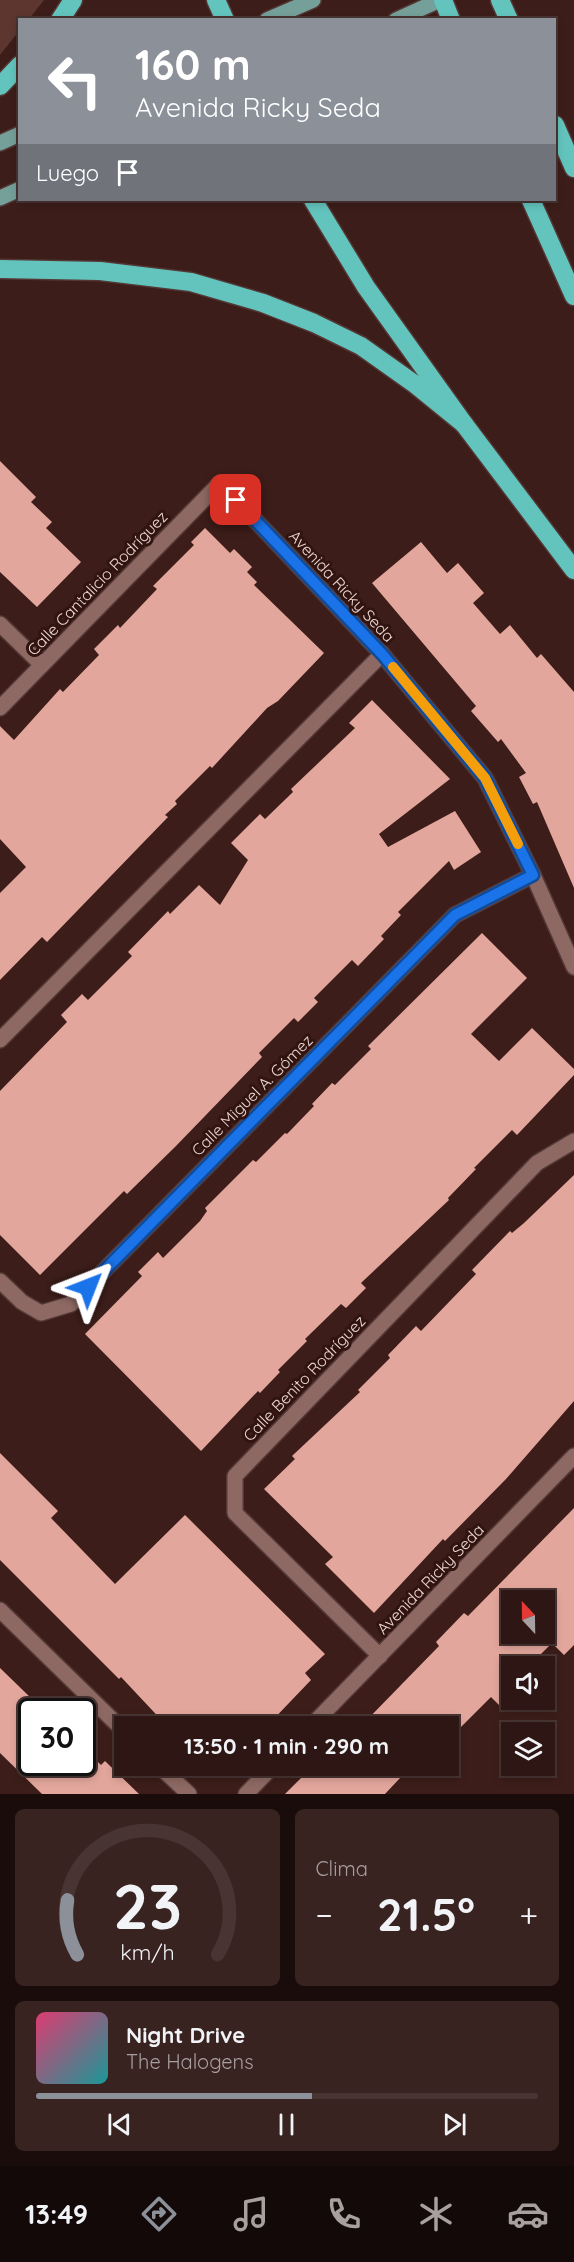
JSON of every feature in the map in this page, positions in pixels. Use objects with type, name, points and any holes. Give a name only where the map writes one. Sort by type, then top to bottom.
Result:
[{"type":"highway","points":[[61,18],[73,0]]},
{"type":"highway","points":[[216,0],[224,18]]},
{"type":"highway","points":[[442,0],[451,18]]},
{"type":"highway","points":[[500,0],[508,18]]},
{"type":"highway","points":[[0,86],[18,67]]},
{"type":"highway","points":[[556,127],[574,168]]},
{"type":"highway","points":[[314,201],[366,287],[464,424],[574,570]]},
{"type":"highway","points":[[531,201],[574,296]]},
{"type":"highway","points":[[0,269],[100,271],[191,282],[263,303],[314,323],[361,346],[416,385],[464,424]]},
{"type":"main road","points":[[272,18],[313,0]]},
{"type":"main road","points":[[401,18],[442,0]]},
{"type":"main road","points":[[0,143],[18,135]]},
{"type":"main road","points":[[0,198],[18,190]]},
{"type":"street","name":"Avenida Ricky Seda","points":[[220,483],[382,654],[485,778],[533,875],[574,967]]},
{"type":"street","name":"Calle Cantalicio Rodríguez","points":[[0,708],[220,483]]},
{"type":"street","points":[[0,624],[42,665]]},
{"type":"street","points":[[0,1040],[382,654]]},
{"type":"street","name":"Calle Miguel A. Gómez","points":[[0,1281],[22,1302],[41,1313],[71,1304],[455,915],[533,875]]},
{"type":"street","name":"Calle Benito Rodríguez","points":[[380,1656],[235,1513],[235,1476],[537,1163],[574,1141]]},
{"type":"street","name":"Avenida Ricky Seda","points":[[321,1716],[574,1456]]},
{"type":"street","points":[[0,1610],[114,1721]]},
{"type":"street","points":[[170,1776],[189,1794]]},
{"type":"street","points":[[246,1794],[263,1776]]},
{"type":"shaded area","points":[[0,0],[44,0],[30,18],[18,18],[18,32],[0,55]]},
{"type":"building","points":[[0,461],[36,497],[31,502],[52,522],[46,528],[81,562],[37,607],[0,572]]},
{"type":"building","points":[[205,528],[230,553],[234,549],[252,567],[247,572],[257,582],[254,585],[324,653],[278,701],[267,708],[212,768],[210,766],[175,801],[177,804],[165,815],[168,817],[47,942],[42,937],[0,980],[0,893],[26,867],[0,839],[0,726],[14,740],[60,689],[63,692],[99,655],[94,649],[118,625],[120,628],[157,589],[153,586],[194,545],[191,542]]},
{"type":"building","points":[[421,542],[447,573],[458,563],[484,593],[473,603],[500,634],[510,625],[537,658],[541,654],[574,692],[574,888],[537,802],[533,804],[519,777],[526,773],[501,739],[498,742],[471,711],[476,706],[372,583]]},
{"type":"building","points":[[372,700],[450,779],[379,834],[388,847],[455,811],[481,852],[454,870],[449,861],[398,912],[401,915],[381,936],[384,939],[358,966],[352,960],[314,998],[318,1002],[298,1022],[294,1018],[259,1053],[262,1057],[176,1146],[127,1194],[124,1191],[40,1275],[0,1235],[0,1091],[67,1022],[61,1015],[82,994],[88,1000],[132,956],[128,952],[168,911],[170,914],[199,885],[220,905],[248,860],[231,843],[260,814],[265,819],[293,792],[291,789],[355,728],[349,723]]},
{"type":"building","points":[[482,933],[527,978],[471,1034],[499,1061],[532,1028],[574,1069],[574,1075],[517,1135],[512,1130],[474,1168],[476,1169],[448,1198],[449,1200],[361,1283],[366,1288],[346,1308],[341,1304],[305,1339],[307,1341],[278,1370],[280,1372],[260,1393],[258,1391],[201,1451],[85,1334],[142,1276],[138,1272],[158,1252],[163,1258],[200,1221],[207,1211],[205,1208],[253,1160],[256,1162],[285,1133],[287,1134],[332,1083],[335,1085],[371,1049],[368,1046]]},
{"type":"building","points":[[574,1175],[574,1401],[506,1479],[445,1541],[443,1539],[374,1613],[325,1564],[333,1557],[264,1489],[295,1459],[292,1456],[360,1392],[358,1390],[390,1358],[388,1355],[416,1326],[421,1331],[476,1274],[472,1270],[510,1231],[512,1233],[524,1223]]},
{"type":"building","points":[[0,1453],[58,1511],[51,1518],[115,1584],[185,1515],[325,1654],[305,1673],[311,1680],[277,1716],[158,1716],[121,1677],[119,1679],[0,1560]]},
{"type":"building","points":[[574,1508],[574,1645],[564,1655],[553,1644],[555,1644],[555,1590],[501,1590],[501,1644],[551,1644],[539,1656],[501,1656],[501,1707],[491,1697],[459,1729],[459,1716],[371,1716],[439,1646],[436,1642],[464,1613],[468,1616]]},
{"type":"building","points":[[0,1668],[31,1698],[18,1698],[18,1771],[0,1753]]},
{"type":"building","points":[[96,1760],[101,1765],[105,1761],[114,1770],[114,1776],[120,1776],[139,1794],[42,1794],[24,1776],[96,1776]]},
{"type":"building","points":[[303,1776],[401,1777],[385,1794],[285,1794]]},
{"type":"slow traffic","points":[[393,667],[485,778],[518,844]]},
{"type":"route","points":[[88,1287],[455,915],[533,875],[485,778],[382,654],[236,500]]}]
